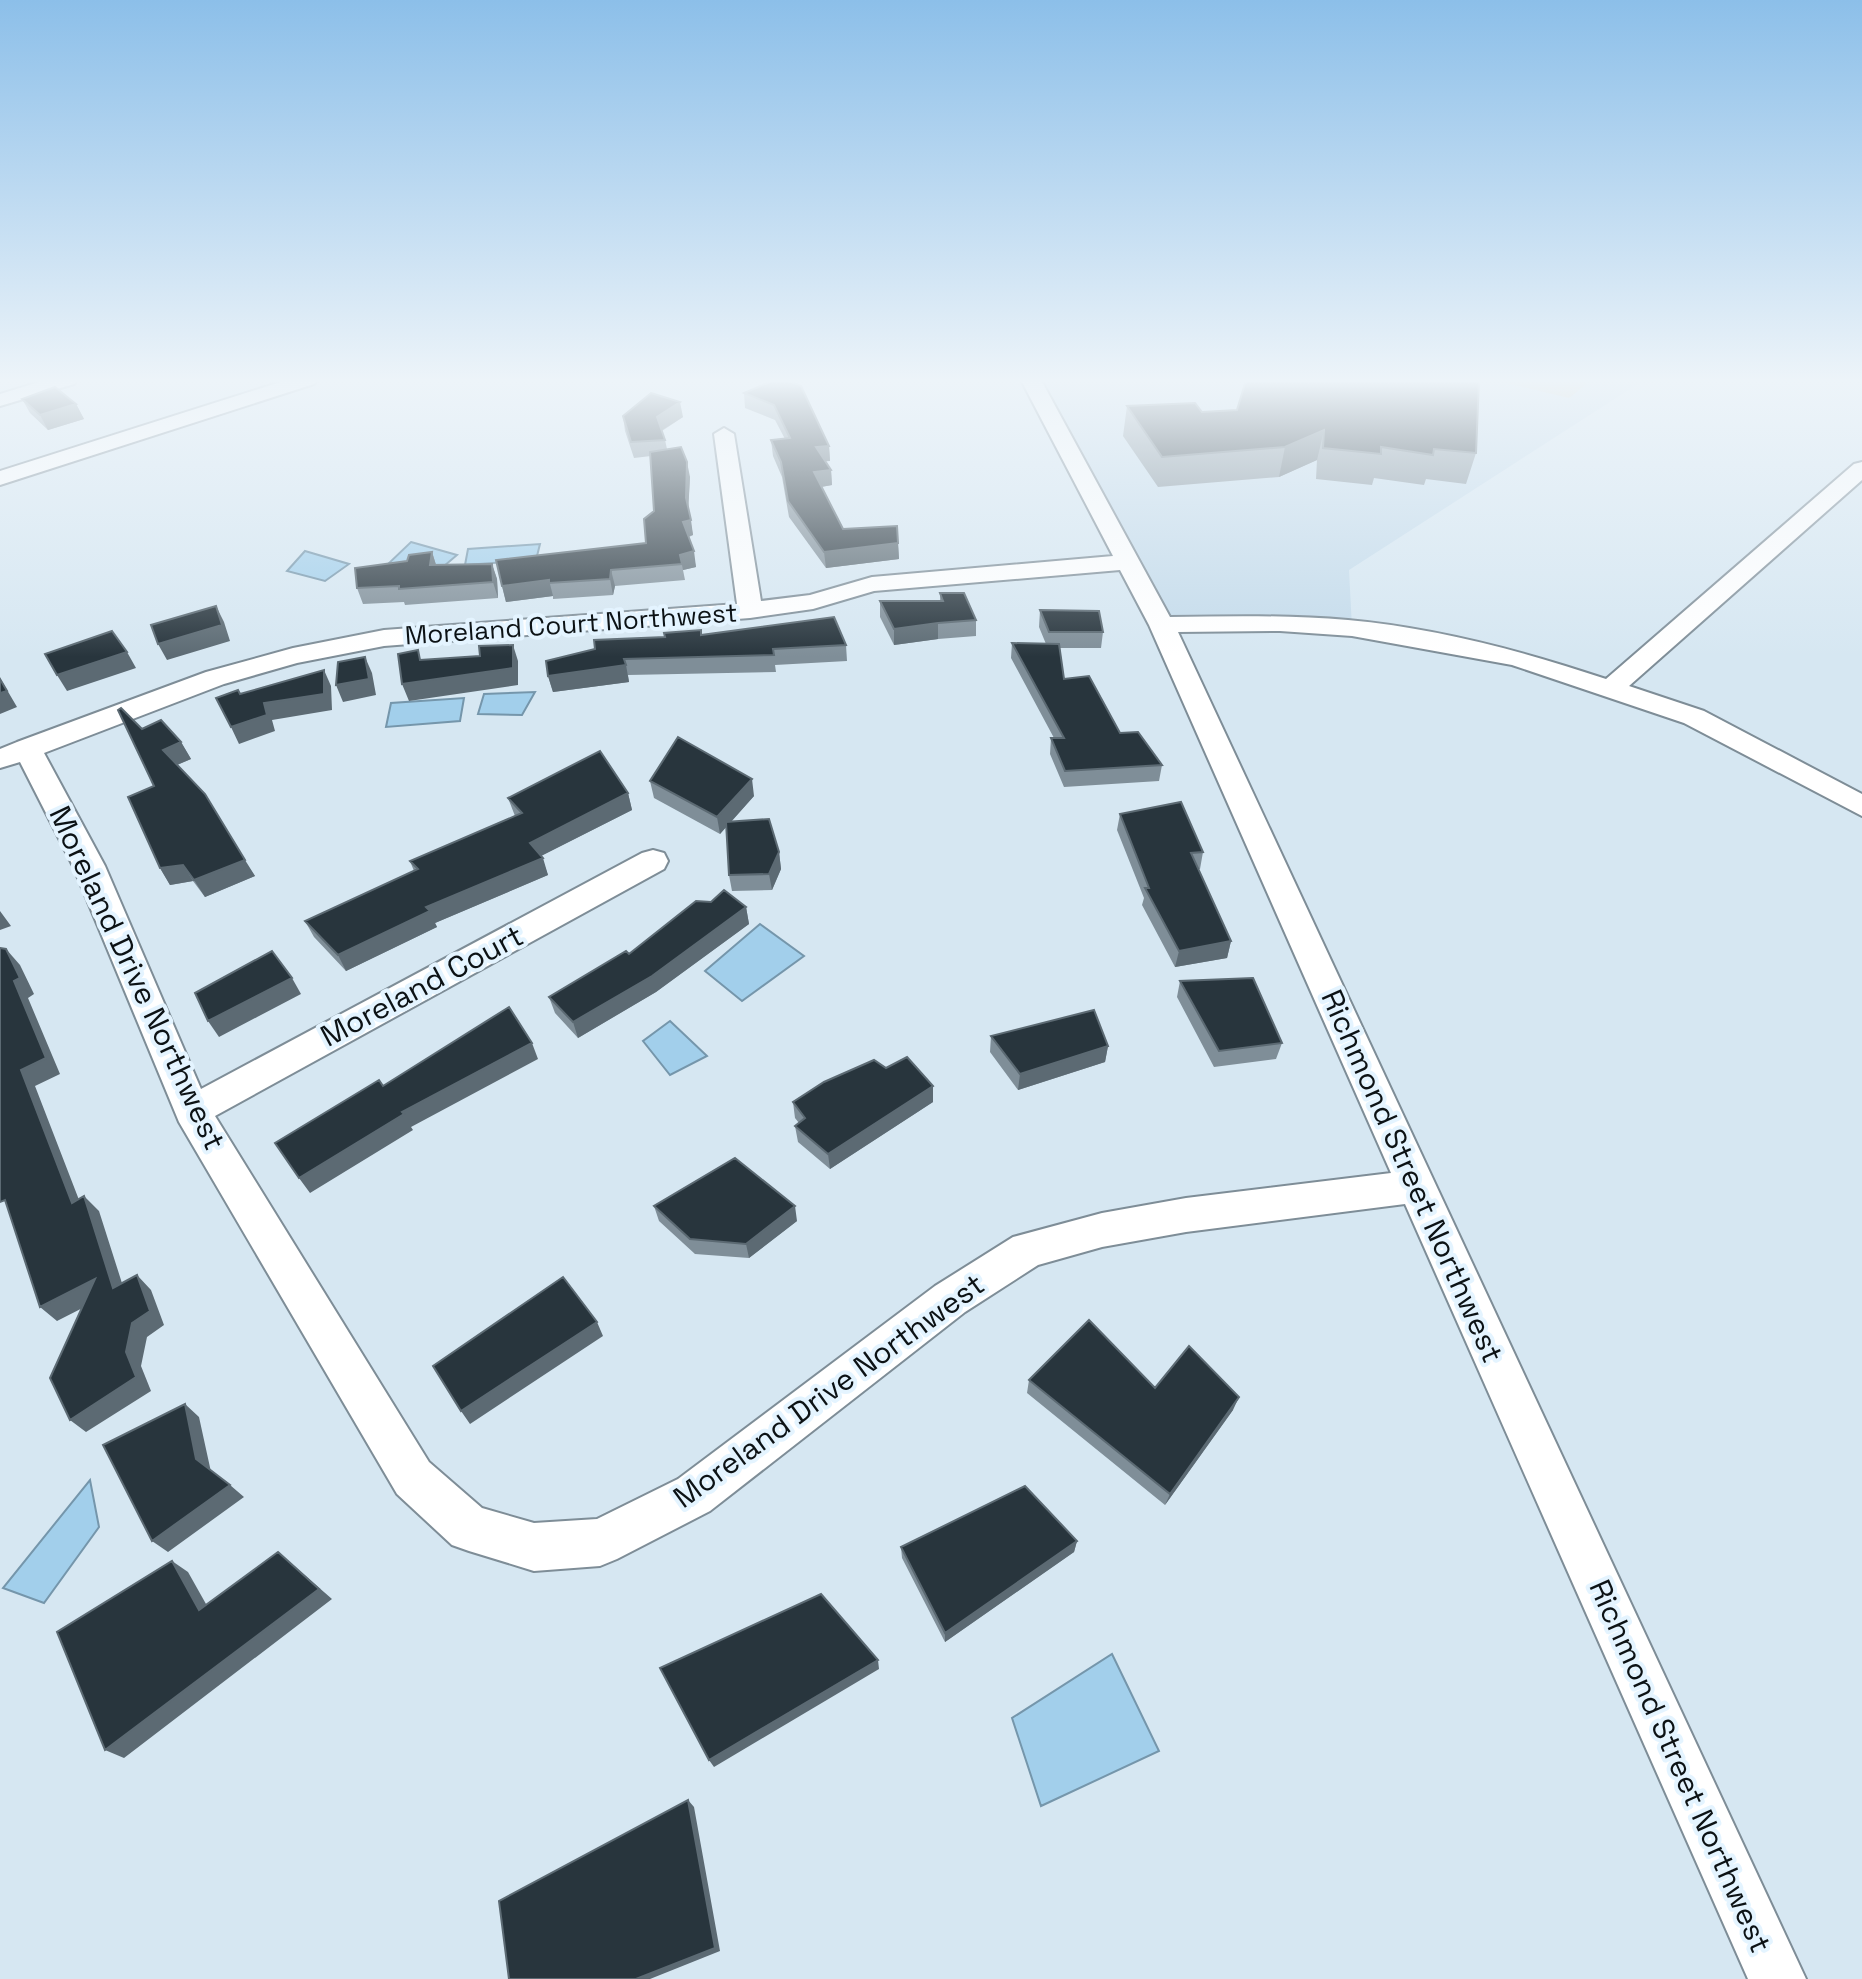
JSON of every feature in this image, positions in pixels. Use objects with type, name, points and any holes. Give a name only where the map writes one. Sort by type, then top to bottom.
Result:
[{"type":"street","points":[[730,472],[750,610]]},
{"type":"street","name":"Richmond Street Northwest","points":[[1080,472],[1162,625],[1777,1979]]},
{"type":"street","points":[[1612,687],[1858,472]]},
{"type":"street","name":"Moreland Court Northwest","points":[[14,754],[215,678],[293,656],[384,638],[750,610],[813,602],[872,584],[1128,562]]},
{"type":"street","points":[[1162,625],[1280,623],[1352,628],[1481,650],[1612,687],[1722,731],[1862,806]]},
{"type":"street","name":"Moreland Drive Northwest","points":[[14,754],[89,866],[192,1111],[413,1478],[469,1528],[534,1547],[600,1542],[694,1495],[950,1299],[1027,1250],[1102,1230],[1186,1215],[1417,1186]]},
{"type":"street","name":"Moreland Court","points":[[192,1111],[653,861]]},
{"type":"shaded area","points":[[1080,472],[1501,472],[1349,570],[1352,628],[1162,625]]},
{"type":"water","points":[[411,542],[457,555],[444,566],[387,565]]},
{"type":"water","points":[[540,544],[536,560],[465,565],[468,549]]},
{"type":"water","points":[[305,551],[349,564],[325,581],[287,571]]},
{"type":"water","points":[[535,692],[522,715],[478,714],[484,694]]},
{"type":"water","points":[[464,698],[460,721],[386,727],[391,703]]},
{"type":"water","points":[[760,924],[804,956],[742,1001],[705,971]]},
{"type":"water","points":[[670,1021],[707,1056],[670,1075],[643,1041]]},
{"type":"water","points":[[90,1480],[99,1527],[44,1603],[3,1588]]},
{"type":"water","points":[[1112,1654],[1159,1751],[1041,1806],[1012,1718]]},
{"type":"building","points":[[651,472],[687,472],[686,498],[691,520],[683,522],[694,551],[680,555],[682,564],[611,570],[610,579],[549,583],[549,580],[502,586],[496,560],[646,543],[644,519],[654,511]]},
{"type":"building","points":[[783,472],[814,472],[843,529],[897,526],[898,543],[824,552],[788,501]]},
{"type":"building","points":[[432,552],[430,565],[492,564],[493,582],[399,589],[399,586],[357,588],[355,568],[407,561],[409,555]]},
{"type":"building","points":[[940,593],[964,593],[976,620],[894,629],[880,601],[943,601]]},
{"type":"building","points":[[216,606],[222,625],[158,644],[151,625]]},
{"type":"building","points":[[1040,610],[1099,611],[1103,632],[1049,632]]},
{"type":"building","points":[[834,617],[846,645],[773,649],[774,655],[624,659],[626,665],[548,676],[546,661],[595,649],[594,640],[665,637],[664,633],[701,630],[701,635]]},
{"type":"building","points":[[112,631],[127,652],[57,675],[45,654]]},
{"type":"building","points":[[1012,643],[1059,644],[1064,679],[1089,676],[1120,733],[1138,732],[1162,765],[1065,771],[1051,738],[1064,738]]},
{"type":"building","points":[[513,645],[513,668],[402,684],[398,654],[418,650],[420,660],[480,656],[479,646]]},
{"type":"building","points":[[365,657],[369,679],[336,685],[338,662]]},
{"type":"building","points":[[324,670],[324,694],[264,703],[267,715],[231,727],[216,698],[238,690],[240,694]]},
{"type":"building","points":[[0,679],[7,691],[0,693]]},
{"type":"building","points":[[121,708],[142,729],[161,720],[181,742],[163,750],[205,794],[245,860],[194,880],[183,865],[160,868],[128,797],[154,786],[118,710]]},
{"type":"building","points":[[678,737],[752,779],[717,817],[650,781]]},
{"type":"building","points":[[600,751],[628,793],[530,843],[543,858],[426,907],[430,911],[338,955],[305,921],[418,869],[410,861],[522,813],[508,798]]},
{"type":"building","points":[[1181,802],[1203,852],[1191,853],[1231,941],[1179,951],[1145,888],[1149,888],[1120,814]]},
{"type":"building","points":[[769,819],[779,852],[769,874],[729,875],[726,822]]},
{"type":"building","points":[[724,890],[746,907],[652,976],[573,1022],[549,997],[626,951],[629,954],[696,901],[711,902]]},
{"type":"building","points":[[0,948],[6,949],[20,978],[14,981],[46,1058],[21,1070],[72,1203],[84,1196],[113,1288],[137,1275],[150,1311],[132,1323],[126,1352],[136,1377],[70,1420],[50,1378],[95,1279],[40,1307],[5,1200],[0,1202]]},
{"type":"building","points":[[272,951],[292,978],[208,1021],[195,993]]},
{"type":"building","points":[[1253,978],[1282,1043],[1219,1051],[1180,981]]},
{"type":"building","points":[[509,1007],[532,1043],[402,1112],[404,1114],[299,1178],[275,1143],[379,1080],[383,1086]]},
{"type":"building","points":[[1094,1010],[1108,1046],[1020,1074],[991,1036]]},
{"type":"building","points":[[907,1057],[933,1086],[828,1154],[795,1126],[805,1118],[793,1102],[824,1082],[874,1060],[886,1068]]},
{"type":"building","points":[[735,1158],[795,1206],[746,1244],[690,1239],[654,1206]]},
{"type":"building","points":[[563,1277],[597,1322],[461,1411],[433,1366]]},
{"type":"building","points":[[1089,1320],[1155,1388],[1189,1346],[1239,1397],[1170,1494],[1029,1380]]},
{"type":"building","points":[[185,1404],[196,1459],[230,1485],[152,1541],[103,1445]]},
{"type":"building","points":[[1025,1486],[1077,1541],[945,1633],[901,1547]]},
{"type":"building","points":[[278,1552],[319,1589],[105,1750],[57,1632],[172,1561],[199,1610]]},
{"type":"building","points":[[821,1594],[878,1660],[709,1760],[660,1668]]},
{"type":"building","points":[[688,1800],[715,1948],[636,1979],[509,1979],[499,1901]]}]
